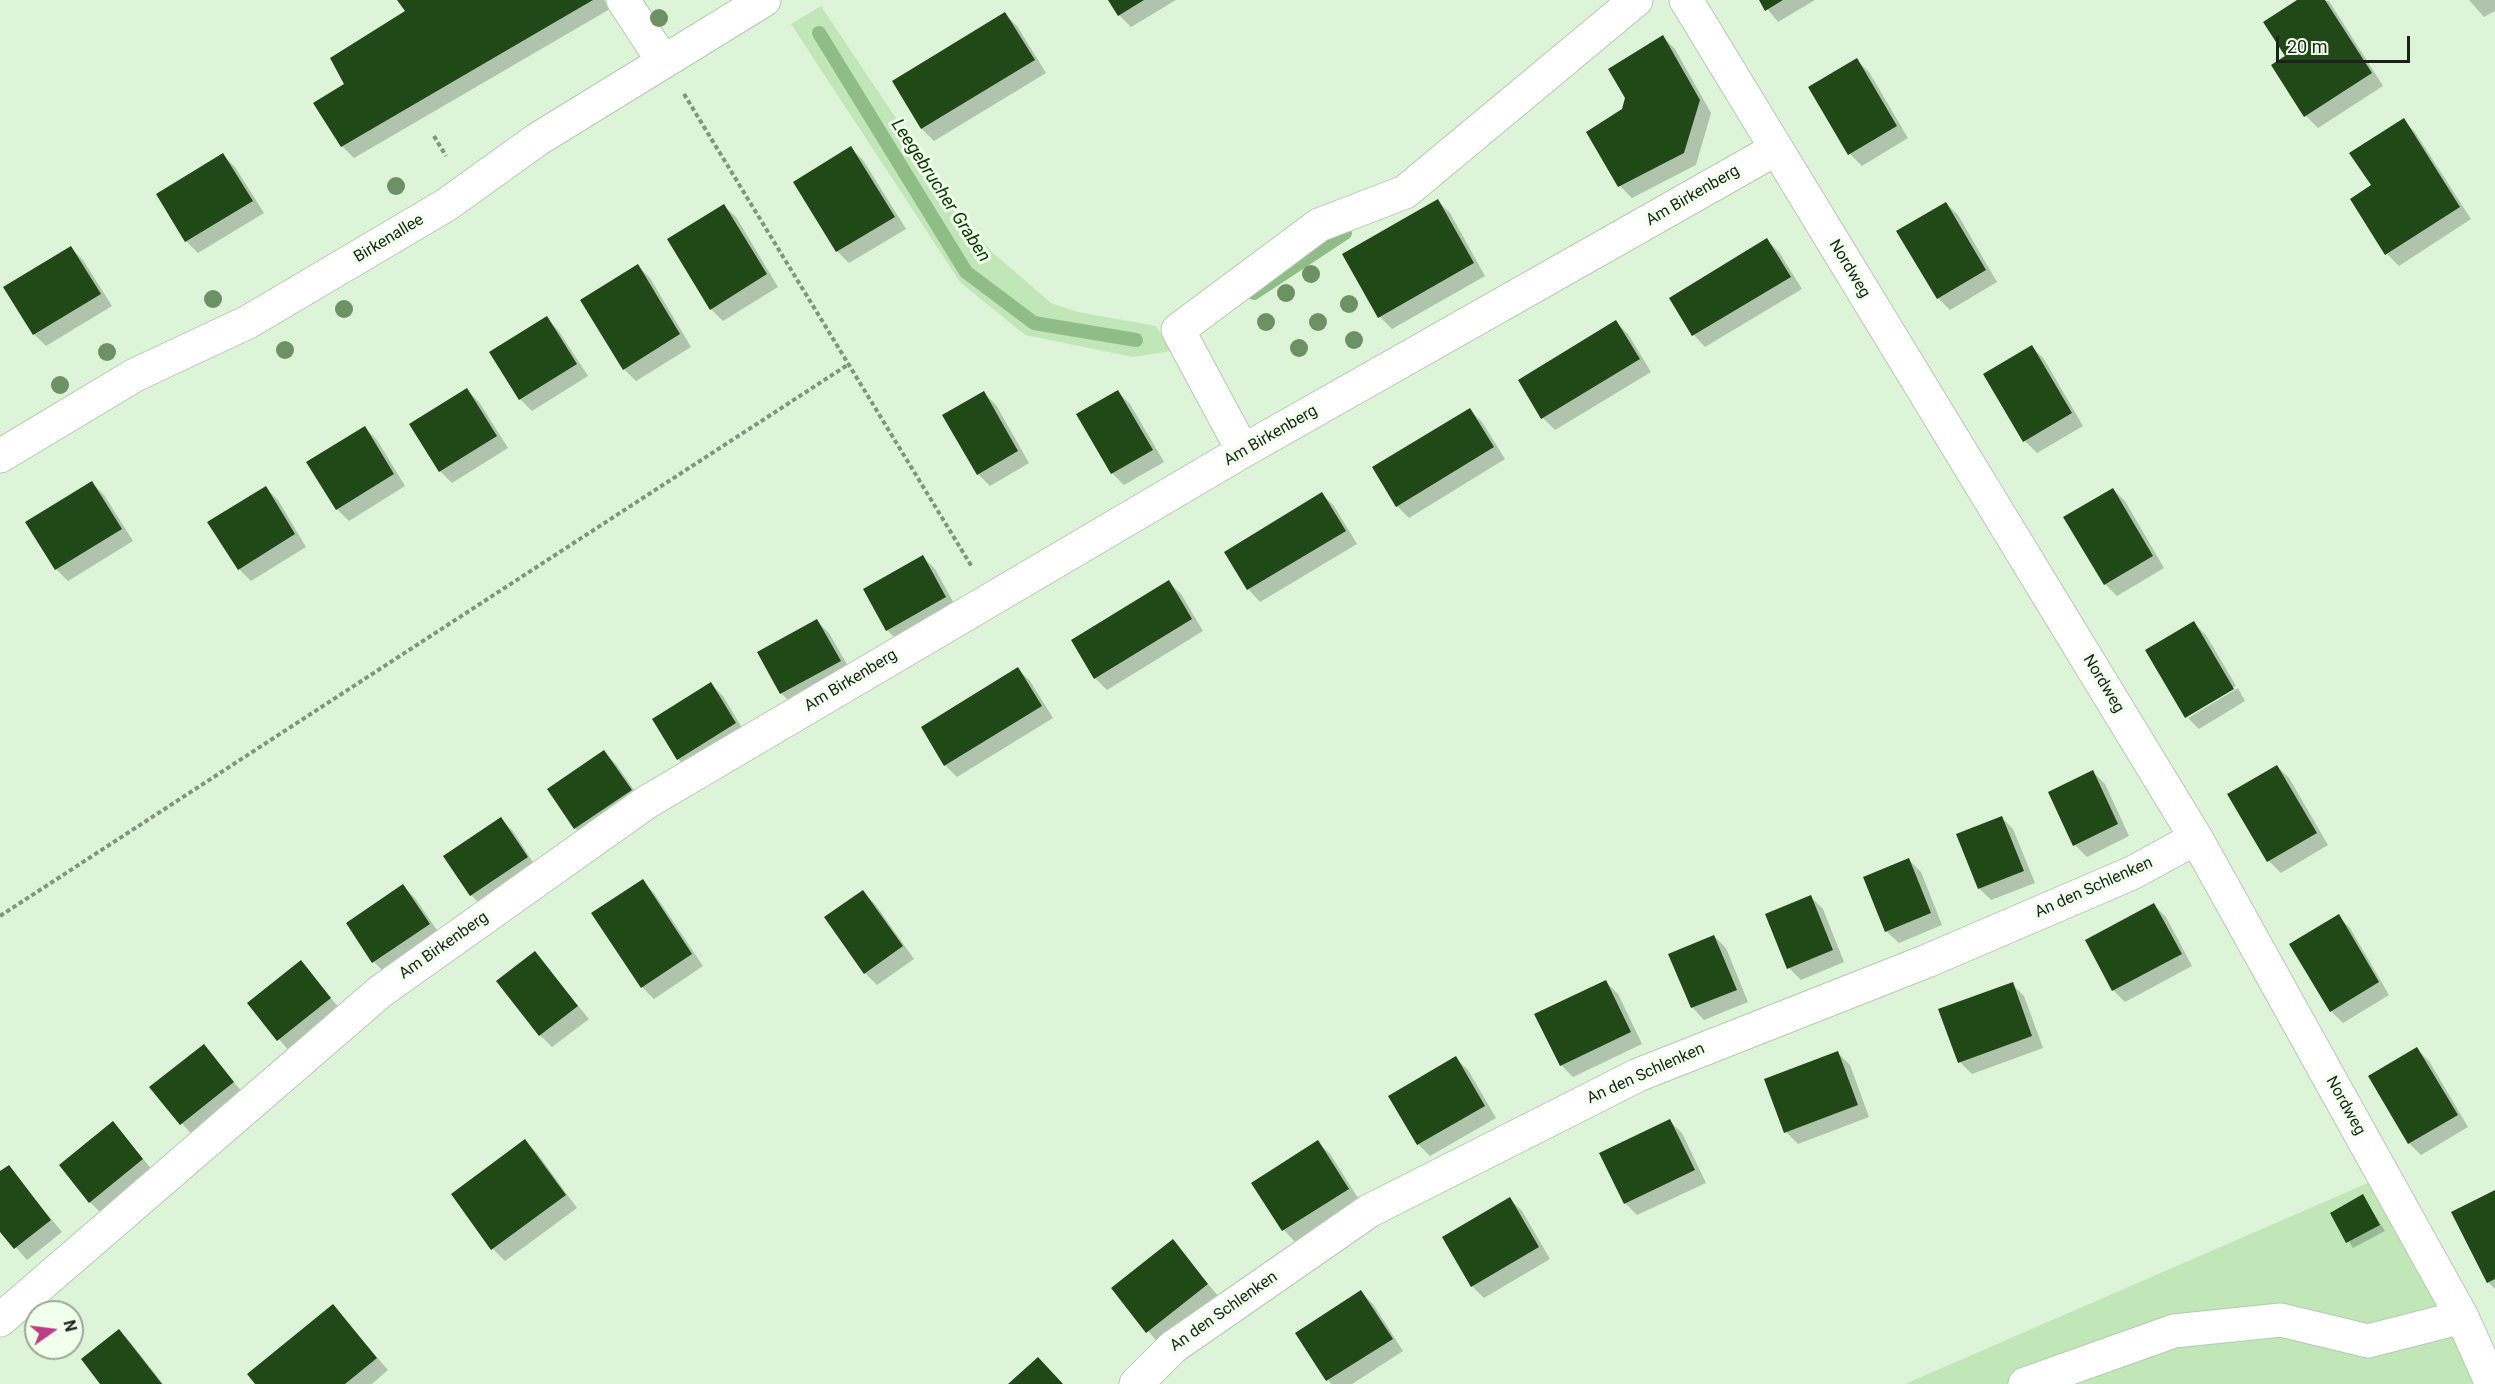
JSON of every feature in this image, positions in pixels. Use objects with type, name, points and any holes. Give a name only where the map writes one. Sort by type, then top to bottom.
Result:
[{"type":"street","points":[[623,0],[663,61]]},
{"type":"street","name":"Birkenallee","points":[[0,456],[135,375],[248,322],[446,205],[538,139],[764,0]]},
{"type":"street","points":[[1243,451],[1178,330],[1318,225],[1405,192],[1636,0]]},
{"type":"street","name":"Nordweg","points":[[1686,0],[2196,838],[2462,1317],[2492,1384]]},
{"type":"street","name":"Am Birkenberg","points":[[0,1320],[381,991],[647,802],[1243,451],[1776,149]]},
{"type":"street","name":"An den Schlenken","points":[[1136,1384],[1173,1347],[1369,1211],[1638,1075],[1948,951],[2132,873],[2196,838]]},
{"type":"street","points":[[2025,1384],[2174,1331],[2281,1320],[2368,1341],[2462,1317]]},
{"type":"path","points":[[663,61],[990,598]]},
{"type":"path","points":[[0,916],[849,364]]},
{"type":"green space","points":[[821,6],[962,217],[992,252],[1051,303],[1078,312],[1156,326],[1172,351],[1133,357],[1025,335],[960,282],[791,24]]},
{"type":"green space","points":[[2370,1182],[2456,1343],[2473,1384],[1905,1384]]},
{"type":"building","points":[[397,0],[593,0],[341,147],[313,103],[344,84],[330,58],[405,11]]},
{"type":"building","points":[[1108,0],[1144,0],[1118,16]]},
{"type":"building","points":[[1759,0],[1783,0],[1765,11]]},
{"type":"building","points":[[2297,0],[2325,0],[2372,73],[2304,117],[2271,65],[2285,56],[2263,22]]},
{"type":"building","points":[[1005,12],[1035,60],[921,129],[892,81]]},
{"type":"building","points":[[1663,35],[1700,100],[1684,153],[1618,187],[1586,132],[1622,109],[1625,98],[1608,69]]},
{"type":"building","points":[[1857,58],[1897,126],[1848,155],[1808,87]]},
{"type":"building","points":[[2404,118],[2460,207],[2385,255],[2350,199],[2371,185],[2349,153]]},
{"type":"building","points":[[851,146],[895,217],[836,252],[793,182]]},
{"type":"building","points":[[223,153],[253,201],[185,242],[156,194]]},
{"type":"building","points":[[1438,199],[1474,263],[1378,318],[1342,254]]},
{"type":"building","points":[[1946,202],[1986,270],[1937,299],[1896,231]]},
{"type":"building","points":[[724,204],[767,274],[710,310],[667,239]]},
{"type":"building","points":[[1767,238],[1791,277],[1692,336],[1669,298]]},
{"type":"building","points":[[71,246],[101,294],[33,335],[3,287]]},
{"type":"building","points":[[638,264],[680,334],[623,370],[580,300]]},
{"type":"building","points":[[547,316],[577,364],[519,400],[489,352]]},
{"type":"building","points":[[1616,320],[1640,359],[1541,419],[1518,380]]},
{"type":"building","points":[[2032,345],[2072,413],[2023,442],[1983,374]]},
{"type":"building","points":[[467,388],[497,436],[439,472],[409,424]]},
{"type":"building","points":[[1118,390],[1153,450],[1111,474],[1076,414]]},
{"type":"building","points":[[984,391],[1018,451],[977,475],[942,415]]},
{"type":"building","points":[[1470,408],[1494,447],[1396,507],[1372,467]]},
{"type":"building","points":[[365,426],[394,474],[336,510],[306,462]]},
{"type":"building","points":[[92,481],[122,529],[55,570],[25,522]]},
{"type":"building","points":[[266,486],[295,534],[238,570],[207,522]]},
{"type":"building","points":[[2113,488],[2153,556],[2104,585],[2063,517]]},
{"type":"building","points":[[1322,492],[1346,531],[1247,590],[1224,552]]},
{"type":"building","points":[[923,555],[946,597],[886,631],[863,589]]},
{"type":"building","points":[[1169,580],[1192,619],[1094,679],[1071,640]]},
{"type":"building","points":[[817,619],[841,661],[780,694],[757,652]]},
{"type":"building","points":[[2194,621],[2234,689],[2185,718],[2145,650]]},
{"type":"building","points":[[1018,667],[1042,706],[944,766],[921,727]]},
{"type":"building","points":[[711,682],[736,723],[677,760],[652,719]]},
{"type":"building","points":[[604,750],[632,790],[574,829],[547,789]]},
{"type":"building","points":[[2277,765],[2317,833],[2267,862],[2227,794]]},
{"type":"building","points":[[2093,770],[2118,824],[2073,846],[2048,792]]},
{"type":"building","points":[[2002,816],[2024,871],[1978,889],[1956,834]]},
{"type":"building","points":[[501,817],[528,857],[470,896],[443,856]]},
{"type":"building","points":[[1909,858],[1931,913],[1885,932],[1863,877]]},
{"type":"building","points":[[643,879],[692,954],[641,988],[591,913]]},
{"type":"building","points":[[403,884],[430,924],[372,963],[346,923]]},
{"type":"building","points":[[863,890],[903,946],[864,974],[824,917]]},
{"type":"building","points":[[1811,895],[1833,950],[1787,969],[1765,914]]},
{"type":"building","points":[[2154,903],[2182,954],[2112,991],[2085,940]]},
{"type":"building","points":[[2339,914],[2379,982],[2330,1012],[2289,944]]},
{"type":"building","points":[[1714,935],[1737,990],[1691,1008],[1668,954]]},
{"type":"building","points":[[535,951],[578,1006],[539,1036],[496,981]]},
{"type":"building","points":[[301,960],[331,998],[277,1041],[247,1003]]},
{"type":"building","points":[[1606,980],[1631,1032],[1560,1066],[1534,1014]]},
{"type":"building","points":[[2013,982],[2032,1036],[1958,1063],[1938,1009]]},
{"type":"building","points":[[204,1044],[234,1082],[180,1125],[149,1087]]},
{"type":"building","points":[[2417,1047],[2458,1115],[2408,1144],[2368,1076]]},
{"type":"building","points":[[1838,1051],[1858,1105],[1784,1133],[1764,1079]]},
{"type":"building","points":[[1456,1056],[1485,1106],[1417,1145],[1388,1096]]},
{"type":"building","points":[[1670,1119],[1695,1170],[1624,1204],[1599,1153]]},
{"type":"building","points":[[113,1121],[143,1159],[89,1203],[59,1165]]},
{"type":"building","points":[[525,1139],[566,1195],[491,1250],[451,1194]]},
{"type":"building","points":[[1318,1140],[1349,1189],[1282,1231],[1251,1183]]},
{"type":"building","points":[[9,1165],[51,1220],[14,1249],[0,1232],[0,1171]]},
{"type":"building","points":[[2495,1190],[2495,1279],[2487,1283],[2451,1212]]},
{"type":"building","points":[[2363,1194],[2380,1225],[2346,1243],[2330,1213]]},
{"type":"building","points":[[1510,1197],[1539,1247],[1471,1287],[1442,1237]]},
{"type":"building","points":[[1173,1239],[1208,1284],[1146,1333],[1111,1288]]},
{"type":"building","points":[[1361,1290],[1393,1339],[1326,1381],[1295,1333]]},
{"type":"building","points":[[333,1304],[377,1358],[345,1384],[255,1384],[247,1374]]},
{"type":"building","points":[[119,1329],[162,1384],[100,1384],[82,1360],[84,1360],[84,1357]]},
{"type":"building","points":[[1038,1357],[1063,1384],[1008,1384]]},
{"type":"waterway","name":"Leegebrucher Graben","points":[[819,33],[966,272],[1034,323],[1136,340]]},
{"type":"waterway","name":"Leegebrucher Graben","points":[[1254,293],[1345,233]]}]
